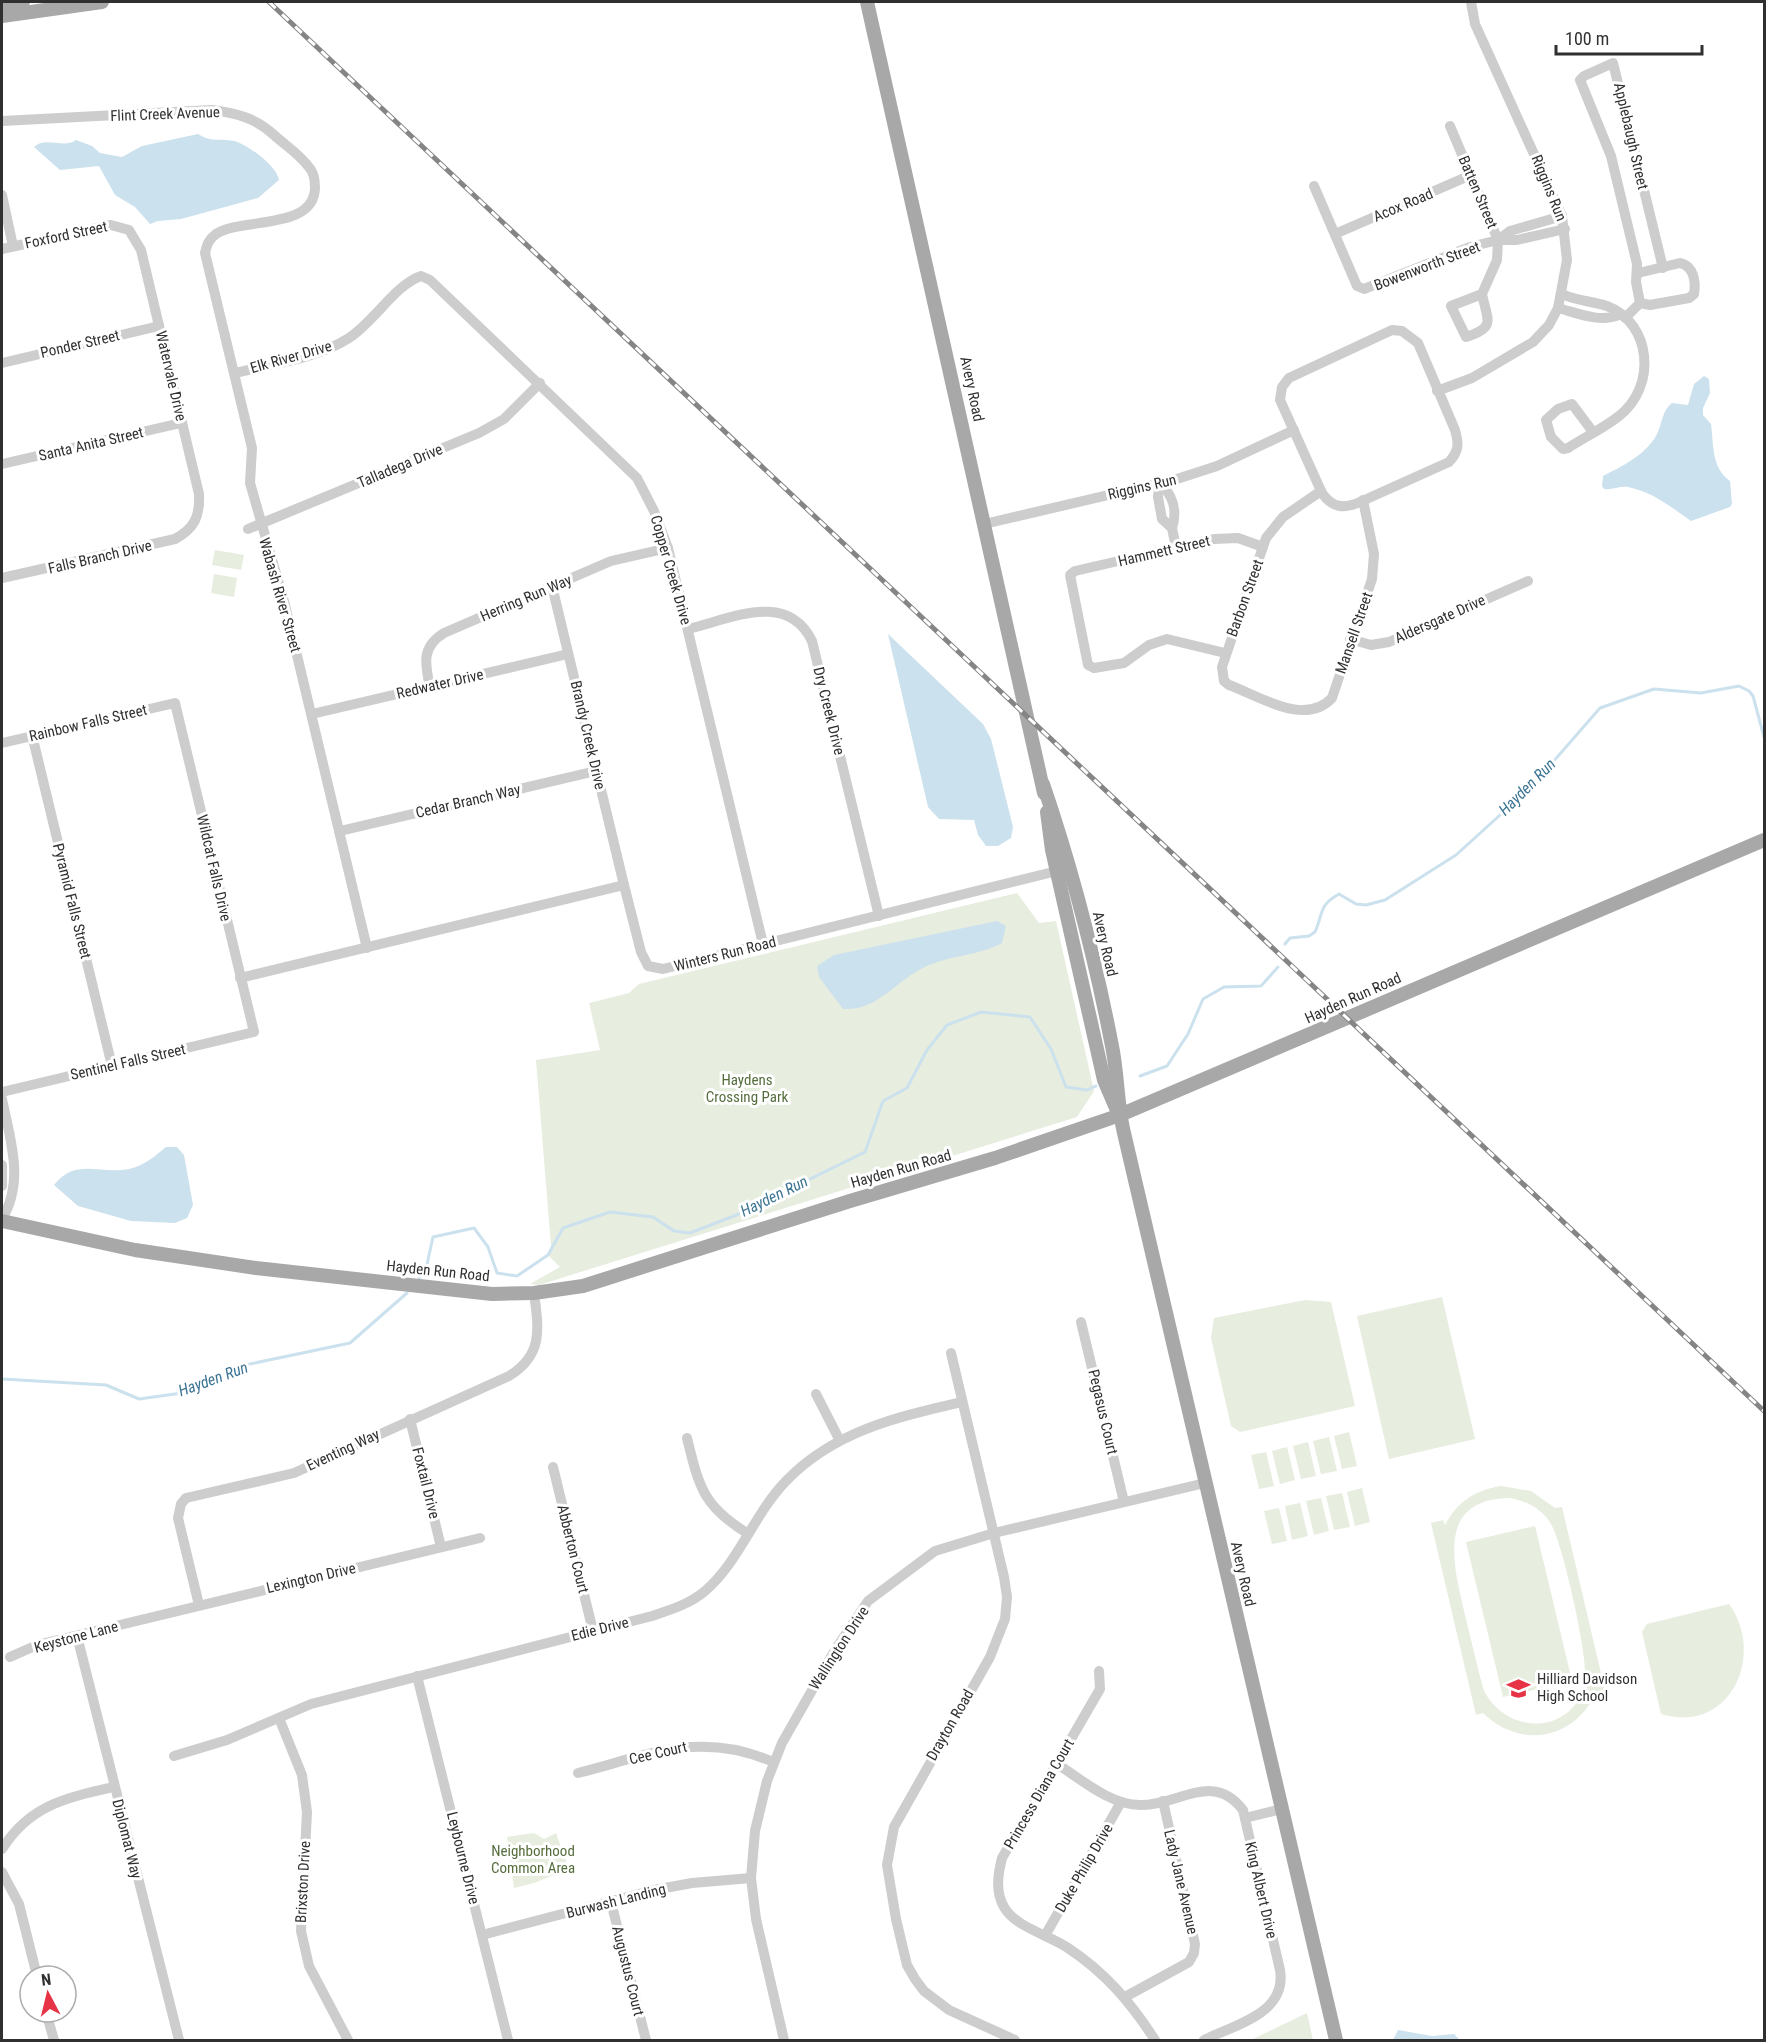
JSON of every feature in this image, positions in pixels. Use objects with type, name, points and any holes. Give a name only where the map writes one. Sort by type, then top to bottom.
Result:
[{"type":"main road","points":[[2,4],[23,2]]},
{"type":"main road","points":[[2,16],[102,2]]},
{"type":"main road","name":"Avery Road","points":[[867,2],[1043,784],[1057,871],[1104,1080],[1120,1115]]},
{"type":"main road","name":"Avery Road","points":[[1043,784],[1065,846],[1112,1042],[1119,1080],[1120,1115],[1336,2040]]},
{"type":"main road","name":"Hayden Run Road","points":[[2,1220],[173,1257],[481,1293],[534,1293],[583,1286],[850,1200],[995,1158],[1120,1115],[1764,840]]},
{"type":"street","name":"Riggins Run","points":[[1437,391],[1472,378],[1533,342],[1549,325],[1558,308],[1567,260],[1562,216],[1475,24],[1471,2]]},
{"type":"street","name":"Applebaugh Street","points":[[1640,303],[1636,282],[1638,273],[1611,156],[1580,80],[1613,63],[1663,267]]},
{"type":"street","name":"Flint Creek Avenue","points":[[2,121],[212,110],[237,113],[263,124],[309,166],[315,180],[315,195],[306,209],[287,219],[227,229],[207,242]]},
{"type":"street","name":"Batten Street","points":[[1450,126],[1498,240],[1497,260],[1482,294]]},
{"type":"street","name":"Acox Road","points":[[1335,234],[1471,175]]},
{"type":"street","points":[[1314,186],[1335,234]]},
{"type":"street","points":[[2,195],[13,246]]},
{"type":"street","name":"Bowenworth Street","points":[[1498,240],[1510,231],[1562,216]]},
{"type":"street","name":"Foxford Street","points":[[2,249],[111,225],[129,230]]},
{"type":"street","name":"Watervale Drive","points":[[129,230],[141,250],[199,494],[199,508],[194,524]]},
{"type":"street","name":"Bowenworth Street","points":[[1335,234],[1357,286],[1371,289],[1470,247],[1498,240],[1517,240],[1565,230]]},
{"type":"street","name":"Wabash River Street","points":[[207,242],[205,253],[252,448],[250,483],[285,605],[367,948]]},
{"type":"street","points":[[1558,308],[1589,317],[1613,318],[1622,317],[1640,303],[1650,305],[1689,298],[1694,294],[1695,285],[1687,265],[1663,267],[1638,273]]},
{"type":"street","name":"Elk River Drive","points":[[235,373],[324,351],[348,338],[369,322],[411,279],[421,276],[430,280]]},
{"type":"street","name":"Copper Creek Drive","points":[[430,280],[637,478],[654,511],[668,548],[762,944]]},
{"type":"street","points":[[1562,294],[1577,301],[1608,306],[1637,329],[1642,340],[1644,372],[1629,405],[1619,416],[1569,448],[1563,449],[1551,437],[1546,420],[1558,409],[1572,404],[1593,432]]},
{"type":"street","name":"Ponder Street","points":[[2,363],[159,326]]},
{"type":"street","points":[[1392,330],[1402,331],[1418,343],[1459,443],[1456,453],[1449,462],[1349,507],[1339,506],[1327,500],[1294,430],[1281,400],[1285,382],[1392,330]]},
{"type":"street","name":"Talladega Drive","points":[[248,530],[479,433],[504,419],[540,383]]},
{"type":"street","name":"Santa Anita Street","points":[[2,464],[181,423]]},
{"type":"street","name":"Riggins Run","points":[[984,524],[1217,466],[1294,430]]},
{"type":"street","points":[[1160,482],[1171,494],[1176,516],[1172,528],[1176,548]]},
{"type":"street","name":"Barbon Street","points":[[1269,700],[1224,681],[1222,667],[1225,653],[1266,538],[1283,517],[1321,490]]},
{"type":"street","name":"Mansell Street","points":[[1269,700],[1299,711],[1323,707],[1332,698],[1372,579],[1374,555],[1363,500]]},
{"type":"street","name":"Falls Branch Drive","points":[[2,578],[175,539],[194,524]]},
{"type":"street","name":"Hammett Street","points":[[1225,653],[1167,639],[1149,645],[1124,663],[1094,669],[1088,665],[1069,580],[1070,575],[1075,571],[1226,538],[1238,538],[1263,547]]},
{"type":"street","name":"Herring Run Way","points":[[430,687],[424,659],[435,639],[611,561],[668,548]]},
{"type":"street","name":"Aldersgate Drive","points":[[1350,639],[1371,645],[1389,642],[1528,580]]},
{"type":"street","name":"Brandy Creek Drive","points":[[552,586],[624,885]]},
{"type":"street","name":"Dry Creek Drive","points":[[688,629],[765,611],[789,614],[806,628],[812,641],[879,916]]},
{"type":"street","name":"Redwater Drive","points":[[312,714],[568,654]]},
{"type":"street","name":"Rainbow Falls Street","points":[[2,743],[175,703]]},
{"type":"street","name":"Wildcat Falls Drive","points":[[175,703],[254,1032]]},
{"type":"street","name":"Pyramid Falls Street","points":[[32,735],[112,1066]]},
{"type":"street","name":"Cedar Branch Way","points":[[340,831],[596,771]]},
{"type":"street","name":"Winters Run Road","points":[[624,885],[641,952],[648,966],[663,969],[1057,871]]},
{"type":"street","points":[[240,978],[624,885]]},
{"type":"street","name":"Sentinel Falls Street","points":[[2,1092],[254,1032]]},
{"type":"street","points":[[2,1099],[15,1176],[13,1197],[2,1220]]},
{"type":"street","points":[[2,1165],[2,1186]]},
{"type":"street","name":"Eventing Way","points":[[199,1605],[178,1518],[181,1504],[186,1498],[294,1473],[509,1376],[524,1366],[536,1344],[534,1293]]},
{"type":"street","name":"Pegasus Court","points":[[1081,1322],[1124,1502]]},
{"type":"street","name":"Drayton Road","points":[[951,1353],[994,1533],[1005,1587],[1005,1618],[990,1657],[894,1827],[887,1865],[907,1965],[915,1979],[924,1991],[949,2010],[1015,2040]]},
{"type":"street","points":[[816,1394],[839,1439]]},
{"type":"street","name":"Edie Drive","points":[[174,1756],[227,1740],[311,1704],[670,1610],[704,1592],[728,1564],[747,1533],[787,1480],[810,1459],[839,1439],[899,1417],[962,1402]]},
{"type":"street","name":"Foxtail Drive","points":[[410,1419],[441,1547]]},
{"type":"street","points":[[687,1438],[698,1479],[709,1503],[721,1516],[747,1533]]},
{"type":"street","name":"Abberton Court","points":[[553,1467],[593,1631]]},
{"type":"street","name":"Wallington Drive","points":[[784,2040],[762,1952],[751,1878],[755,1831],[773,1762],[830,1659],[868,1602],[935,1551],[994,1533],[1205,1483]]},
{"type":"street","name":"Lexington Drive","points":[[143,1619],[480,1538]]},
{"type":"street","name":"Keystone Lane","points":[[10,1657],[37,1645],[143,1619]]},
{"type":"street","name":"Diplomat Way","points":[[77,1636],[179,2040]]},
{"type":"street","name":"Princess Diana Court","points":[[1099,1671],[1100,1689],[1002,1858],[997,1877],[1004,1908],[1014,1918],[1046,1934],[1101,1972],[1125,1997],[1155,2040]]},
{"type":"street","name":"Leybourne Drive","points":[[417,1676],[508,2040]]},
{"type":"street","name":"Brixston Drive","points":[[279,1718],[302,1775],[307,1812],[301,1931],[309,1966],[348,2040]]},
{"type":"street","name":"Cee Court","points":[[578,1773],[692,1745],[735,1748],[773,1762]]},
{"type":"street","points":[[1057,1764],[1121,1802],[1140,1805],[1208,1791],[1222,1792],[1234,1799],[1245,1818],[1282,1809]]},
{"type":"street","points":[[2,1849],[24,1820],[44,1808],[67,1798],[114,1787]]},
{"type":"street","name":"Lady Jane Avenue","points":[[1125,1997],[1189,1962],[1194,1953],[1195,1944],[1163,1801]]},
{"type":"street","name":"Duke Philip Drive","points":[[1046,1934],[1121,1802]]},
{"type":"street","name":"King Albert Drive","points":[[1204,2040],[1266,2010],[1277,1998],[1281,1982],[1245,1818]]},
{"type":"street","points":[[2,1872],[19,1904],[34,1964]]},
{"type":"street","name":"Burwash Landing","points":[[482,1935],[692,1883],[751,1878]]},
{"type":"street","name":"Augustus Court","points":[[611,1902],[646,2040]]},
{"type":"street","points":[[49,2024],[54,2040]]},
{"type":"green space","points":[[215,550],[244,555],[241,570],[212,565]]},
{"type":"green space","points":[[214,574],[237,578],[234,597],[211,593]]},
{"type":"green space","name":"Haydens Crossing Park","points":[[1017,893],[1039,923],[1056,921],[1094,1091],[1077,1117],[539,1285],[530,1284],[560,1267],[548,1255],[551,1246],[536,1060],[600,1050],[589,1003],[629,993],[639,984]]},
{"type":"green space","points":[[1442,1297],[1475,1439],[1389,1459],[1357,1316]]},
{"type":"green space","points":[[1305,1300],[1331,1302],[1355,1406],[1240,1432],[1231,1426],[1211,1338],[1214,1318]]},
{"type":"green space","points":[[1349,1432],[1357,1466],[1342,1469],[1334,1436]]},
{"type":"green space","points":[[1329,1437],[1337,1471],[1321,1474],[1313,1441]]},
{"type":"green space","points":[[1308,1442],[1316,1476],[1301,1479],[1293,1446]]},
{"type":"green space","points":[[1287,1447],[1295,1480],[1280,1484],[1272,1451]]},
{"type":"green space","points":[[1266,1452],[1274,1486],[1259,1489],[1251,1455]]},
{"type":"green space","points":[[1501,1486],[1531,1491],[1555,1508],[1562,1507],[1607,1699],[1595,1701],[1594,1697],[1584,1712],[1572,1723],[1558,1731],[1543,1735],[1528,1735],[1512,1731],[1497,1724],[1483,1713],[1476,1715],[1431,1523],[1443,1520],[1445,1525],[1455,1510],[1468,1498]],"holes":[[[1516,1499],[1534,1506],[1543,1514],[1551,1524],[1556,1536],[1580,1630],[1585,1672],[1585,1684],[1578,1701],[1567,1713],[1553,1721],[1538,1724],[1522,1722],[1508,1716],[1494,1705],[1484,1691],[1457,1580],[1455,1560],[1455,1541],[1459,1524],[1469,1511],[1485,1502]]]},
{"type":"green space","points":[[1362,1488],[1370,1522],[1355,1526],[1347,1492]]},
{"type":"green space","points":[[1342,1493],[1350,1527],[1334,1530],[1326,1496]]},
{"type":"green space","points":[[1321,1498],[1329,1531],[1314,1535],[1306,1501]]},
{"type":"green space","points":[[1300,1503],[1308,1536],[1292,1540],[1285,1506]]},
{"type":"green space","points":[[1279,1508],[1287,1541],[1272,1544],[1264,1511]]},
{"type":"green space","points":[[1535,1526],[1572,1681],[1503,1697],[1466,1542]]},
{"type":"green space","points":[[1729,1604],[1740,1624],[1744,1646],[1742,1667],[1735,1686],[1723,1702],[1706,1713],[1685,1717],[1661,1714],[1642,1632],[1647,1624]]},
{"type":"green space","name":"Neighborhood Common Area","points":[[534,1833],[544,1839],[556,1833],[569,1869],[534,1883],[514,1888],[507,1837]]},
{"type":"green space","points":[[1307,2013],[1313,2040],[1251,2040]]},
{"type":"water","points":[[198,134],[212,139],[234,141],[246,146],[273,168],[279,180],[258,198],[181,219],[150,224],[135,207],[115,195],[99,166],[60,170],[34,147],[44,143],[66,143],[76,140],[92,146],[100,153],[122,157],[142,146]]},
{"type":"water","points":[[1704,376],[1709,379],[1710,393],[1703,408],[1703,415],[1711,424],[1716,463],[1730,481],[1732,504],[1730,507],[1691,521],[1646,492],[1628,487],[1604,489],[1603,476],[1632,460],[1646,449],[1656,436],[1669,406],[1672,403],[1688,405],[1694,384]]},
{"type":"water","points":[[888,634],[983,724],[991,739],[1013,827],[1011,838],[998,846],[986,846],[978,835],[974,820],[939,819],[928,807]]},
{"type":"water","points":[[997,921],[1006,926],[1002,943],[992,948],[929,965],[865,1006],[843,1009],[819,977],[817,966],[834,955]]},
{"type":"water","points":[[166,1147],[177,1147],[184,1155],[193,1205],[187,1218],[175,1223],[131,1221],[78,1206],[54,1185],[62,1177],[80,1169],[118,1170],[140,1166]]},
{"type":"water","points":[[1398,2030],[1432,2036],[1454,2034],[1460,2040],[1393,2040]]},
{"type":"waterway","name":"Hayden Run","points":[[1285,944],[1290,938],[1309,936],[1315,932],[1322,910],[1332,898],[1339,894],[1356,904],[1366,905],[1385,900],[1456,855],[1532,786],[1600,708],[1654,689],[1701,693],[1739,686],[1753,696],[1764,737]]},
{"type":"waterway","name":"Hayden Run","points":[[1140,1076],[1167,1066],[1188,1034],[1203,999],[1224,987],[1261,986],[1278,967]]},
{"type":"waterway","name":"Hayden Run","points":[[419,1278],[426,1269],[433,1237],[474,1228],[488,1247],[497,1273],[517,1276],[548,1255],[563,1228],[610,1212],[653,1217],[674,1231],[690,1233],[739,1214],[865,1152],[883,1101],[907,1088],[927,1050],[947,1025],[981,1012],[1030,1017],[1051,1049],[1066,1087],[1087,1090],[1096,1086]]},
{"type":"waterway","name":"Hayden Run","points":[[2,1379],[106,1385],[139,1399],[182,1393],[245,1365],[350,1343],[407,1293]]},
{"type":"railway","points":[[269,2],[1764,1411]]},
{"type":"place","name":"Hilliard Davidson High School","points":[[1519,1688]]}]
